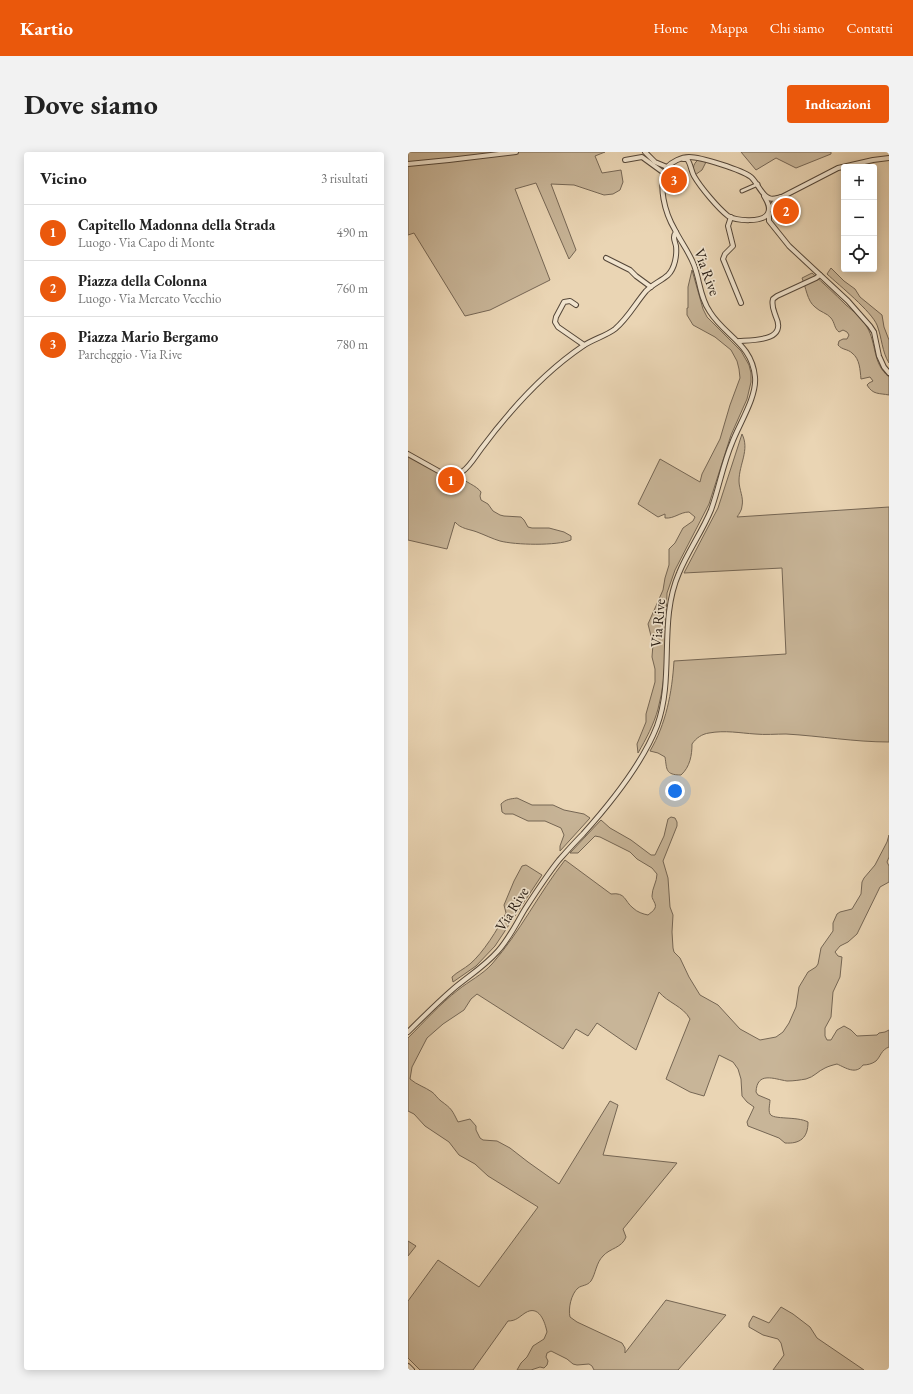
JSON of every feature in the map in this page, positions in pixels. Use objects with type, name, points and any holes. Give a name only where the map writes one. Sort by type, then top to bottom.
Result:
[{"type":"street","points":[[408,164],[516,152]]},
{"type":"street","points":[[645,152],[655,162],[667,167],[672,163],[690,157],[698,158],[745,173],[751,177],[758,184],[769,206],[769,221],[789,246],[854,306],[870,326],[877,341],[879,356],[884,367],[889,373]]},
{"type":"street","points":[[625,160],[642,157],[664,173]]},
{"type":"street","points":[[691,169],[693,162],[698,158]]},
{"type":"street","points":[[760,219],[765,217],[769,212],[774,201],[838,168],[889,158]]},
{"type":"street","points":[[682,159],[688,160],[695,178],[714,202],[731,217],[742,220],[760,219],[769,221]]},
{"type":"street","name":"Via Rive","points":[[408,1032],[452,990],[479,969],[498,951],[508,938],[548,875],[607,805],[637,764],[650,742],[661,713],[664,696],[670,609],[676,581],[712,507],[727,456],[749,404],[755,377],[750,359],[745,349],[711,314],[703,300],[691,259],[670,220],[663,186],[664,173],[667,167]]},
{"type":"street","points":[[742,191],[758,184]]},
{"type":"street","points":[[764,194],[770,198],[781,197]]},
{"type":"street","points":[[731,217],[728,226],[733,246],[725,254],[723,259],[741,303]]},
{"type":"street","points":[[408,454],[442,473],[453,476],[468,466],[490,437],[550,370],[584,345],[620,325],[651,287],[668,275],[674,264],[676,255],[674,238],[676,232]]},
{"type":"street","points":[[606,258],[630,270],[651,287]]},
{"type":"street","points":[[738,342],[773,336],[777,332],[779,326],[772,306],[773,299],[820,275]]},
{"type":"street","points":[[576,305],[567,301],[564,302],[555,322],[558,327],[584,345]]},
{"type":"street","points":[[408,1366],[412,1370]]},
{"type":"shaded area","points":[[408,152],[605,152],[595,156],[602,173],[621,170],[623,182],[620,190],[613,194],[604,195],[574,185],[551,184],[576,250],[569,259],[536,183],[515,189],[550,280],[490,310],[465,316],[414,233],[408,235]]},
{"type":"shaded area","points":[[741,152],[831,152],[831,154],[796,168],[776,158],[756,170]]},
{"type":"shaded area","points":[[698,160],[706,162],[702,170],[695,175],[694,167]]},
{"type":"shaded area","points":[[831,268],[844,281],[855,289],[860,297],[882,315],[884,327],[889,340],[889,363],[874,319],[827,274]]},
{"type":"shaded area","points":[[692,270],[703,309],[707,317],[741,351],[749,365],[751,382],[747,399],[731,435],[709,504],[675,570],[667,593],[666,651],[661,695],[654,720],[638,753],[637,744],[646,722],[646,714],[655,682],[655,669],[652,657],[653,644],[648,624],[663,590],[669,565],[669,549],[675,543],[683,528],[693,521],[695,517],[689,512],[668,518],[665,518],[665,514],[658,517],[638,504],[660,459],[700,482],[702,474],[720,439],[740,378],[737,361],[731,350],[715,337],[693,325],[687,315],[688,287]]},
{"type":"shaded area","points":[[812,273],[865,324],[870,333],[877,360],[884,372],[889,377],[889,395],[876,393],[869,388],[867,385],[873,381],[870,377],[861,379],[859,365],[855,355],[838,345],[839,341],[847,339],[849,335],[843,330],[839,332],[831,318],[817,309],[810,301],[802,278]]},
{"type":"shaded area","points":[[742,434],[745,451],[739,481],[742,507],[737,517],[889,507],[889,742],[786,734],[715,732],[702,735],[697,738],[692,744],[692,752],[687,768],[681,775],[676,775],[669,772],[665,757],[650,751],[656,741],[667,708],[672,685],[674,661],[786,654],[782,568],[684,573],[718,508]]},
{"type":"shaded area","points":[[408,455],[447,476],[459,476],[479,490],[481,492],[481,500],[500,515],[521,517],[528,527],[549,528],[564,532],[571,536],[571,540],[546,544],[507,542],[497,540],[462,527],[455,522],[447,549],[408,540]]},
{"type":"shaded area","points":[[517,798],[532,805],[553,805],[564,810],[584,814],[590,818],[560,851],[560,846],[564,835],[561,828],[545,821],[528,821],[513,814],[505,814],[502,812],[501,804],[506,800]]},
{"type":"shaded area","points":[[671,817],[675,818],[677,826],[663,861],[668,878],[670,907],[673,915],[672,932],[674,952],[680,958],[700,995],[718,1005],[740,1029],[760,1040],[776,1037],[783,1032],[789,1023],[796,1007],[799,987],[808,972],[818,964],[821,948],[833,931],[833,923],[837,914],[852,909],[861,894],[862,882],[864,878],[875,865],[889,835],[889,857],[887,862],[889,866],[889,882],[880,887],[857,934],[848,942],[840,946],[835,952],[838,956],[842,957],[840,977],[833,992],[831,1017],[825,1028],[825,1036],[827,1040],[831,1040],[837,1030],[844,1026],[857,1036],[877,1035],[889,1030],[889,1047],[883,1051],[876,1061],[863,1065],[857,1070],[847,1069],[837,1064],[825,1068],[806,1079],[787,1081],[767,1078],[759,1081],[756,1092],[758,1095],[770,1100],[769,1111],[772,1116],[798,1119],[808,1122],[807,1132],[802,1139],[795,1142],[785,1143],[779,1138],[748,1126],[747,1122],[754,1107],[742,1096],[741,1079],[738,1069],[733,1062],[719,1055],[704,1096],[690,1092],[666,1079],[690,1019],[683,1011],[659,992],[636,1050],[597,1023],[588,1036],[576,1029],[563,1049],[477,994],[471,999],[464,1010],[443,1024],[427,1038],[412,1067],[410,1079],[433,1093],[451,1110],[458,1122],[470,1119],[476,1126],[476,1130],[480,1138],[483,1140],[497,1141],[510,1148],[559,1184],[610,1101],[618,1105],[603,1155],[677,1163],[623,1229],[626,1237],[624,1241],[603,1256],[591,1281],[588,1284],[578,1288],[571,1302],[569,1310],[570,1317],[577,1322],[622,1343],[625,1348],[625,1353],[666,1300],[726,1315],[678,1370],[594,1370],[589,1364],[573,1364],[567,1359],[551,1351],[547,1353],[546,1357],[548,1361],[544,1368],[540,1367],[531,1370],[517,1370],[533,1346],[544,1339],[547,1332],[543,1319],[538,1312],[530,1311],[515,1320],[508,1321],[473,1370],[420,1370],[408,1358],[408,1301],[438,1260],[479,1287],[538,1207],[488,1176],[475,1164],[459,1155],[449,1142],[425,1126],[414,1114],[408,1111],[408,1038],[451,995],[492,964],[512,939],[565,860],[611,894],[620,894],[636,911],[648,915],[652,912],[655,906],[652,896],[657,874],[652,868],[637,859],[630,852],[595,836],[578,853],[570,853],[601,820],[610,828],[631,840],[651,855],[655,855],[664,836],[668,819]]},
{"type":"shaded area","points":[[526,865],[542,875],[495,946],[476,966],[453,982],[452,977],[475,959],[495,933],[506,913],[504,905],[514,881],[522,866]]},
{"type":"shaded area","points":[[408,1241],[416,1246],[408,1256]]},
{"type":"shaded area","points":[[781,1307],[810,1327],[817,1338],[864,1370],[773,1370],[784,1355],[781,1343],[778,1339],[763,1335],[749,1327],[749,1323],[753,1316],[769,1323]]},
{"type":"place","name":"Piazza Mario Bergamo","points":[[674,180]]},
{"type":"place","name":"Piazza della Colonna","points":[[786,211]]},
{"type":"place","name":"Capitello Madonna della Strada","points":[[451,480]]}]
